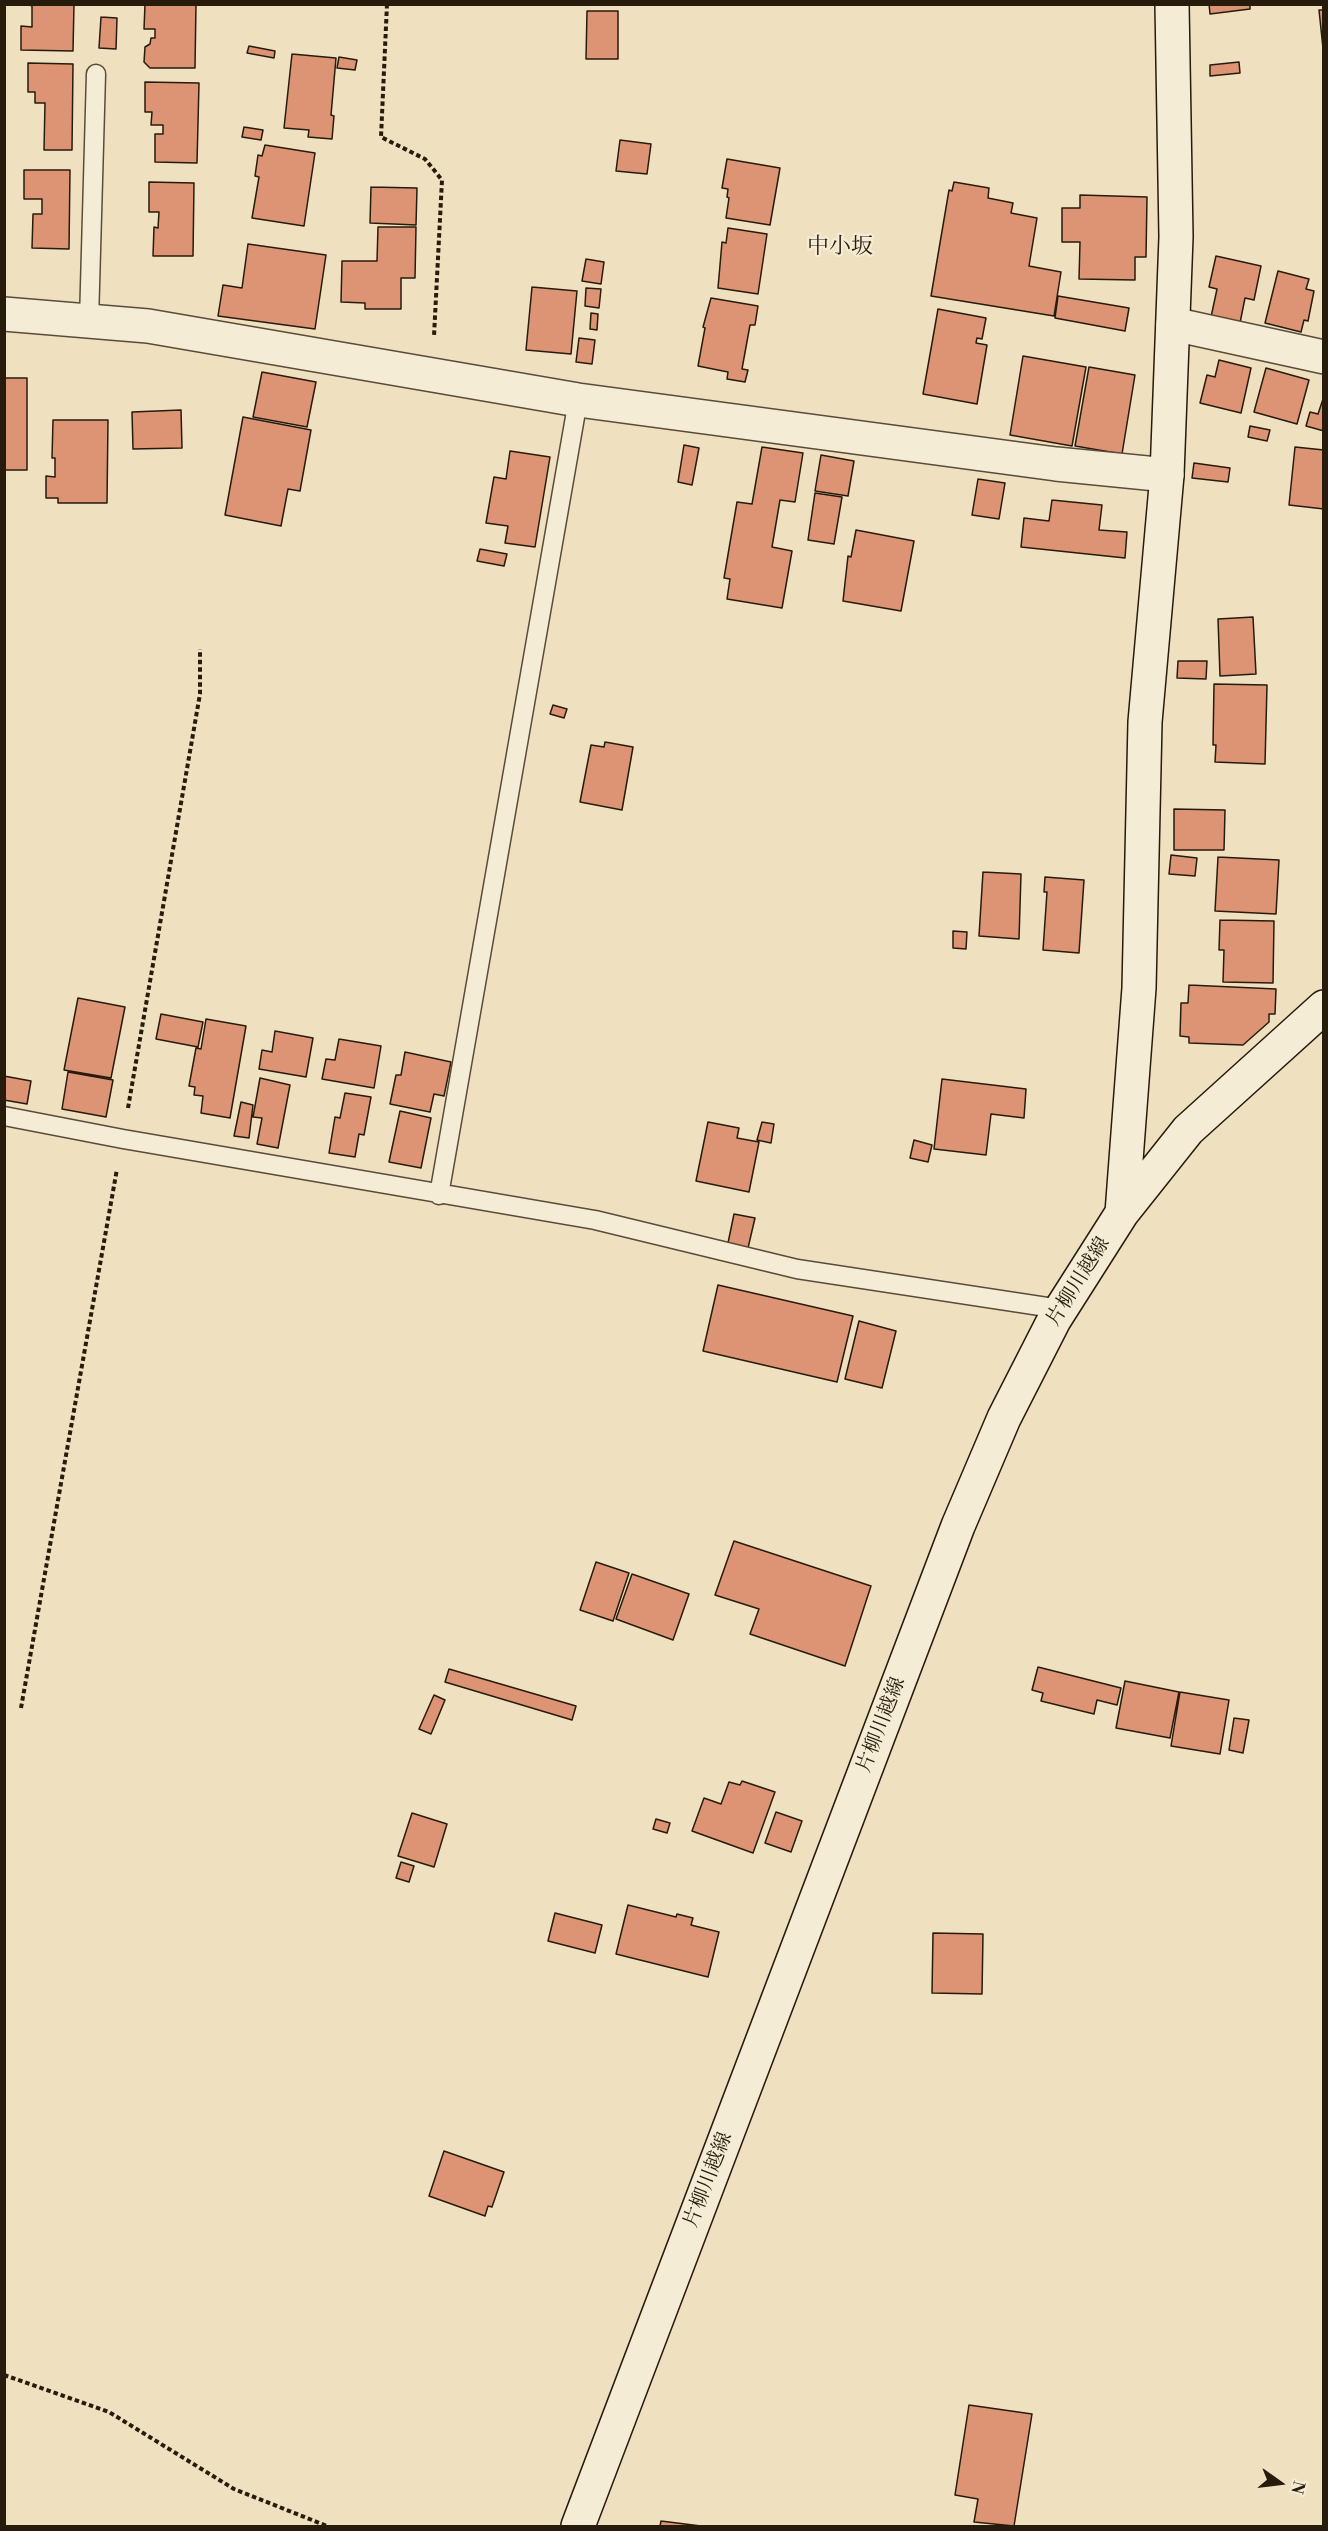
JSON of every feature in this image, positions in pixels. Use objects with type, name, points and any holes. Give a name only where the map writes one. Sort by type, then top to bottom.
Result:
[{"type":"street","points":[[1122,1213],[1139,988],[1145,722],[1167,475],[1176,237],[1172,4]]},
{"type":"street","points":[[4,314],[148,326],[578,400],[1056,464],[1167,475]]},
{"type":"street","points":[[1173,324],[1323,357]]},
{"type":"street","name":"片柳川越線","points":[[578,2526],[958,1526],[1004,1418],[1060,1310],[1122,1213],[1188,1130],[1323,1007]]},
{"type":"lane","points":[[88,321],[96,74]]},
{"type":"lane","points":[[439,1195],[578,400]]},
{"type":"lane","points":[[4,1116],[439,1195],[595,1220],[797,1269],[1060,1310]]},
{"type":"path","points":[[387,4],[381,137],[425,159],[442,180],[432,376]]},
{"type":"path","points":[[21,1708],[200,694],[200,649]]},
{"type":"path","points":[[4,2375],[109,2412],[234,2489],[327,2526]]},
{"type":"building","points":[[27,4],[74,4],[73,51],[21,50],[21,26],[32,27],[32,6]]},
{"type":"building","points":[[145,4],[196,4],[195,68],[150,68],[144,62],[145,47],[150,44],[151,38],[155,38],[155,29],[144,29]]},
{"type":"building","points":[[1209,4],[1250,4],[1250,9],[1210,14]]},
{"type":"building","points":[[1319,10],[1324,10],[1324,58]]},
{"type":"building","points":[[587,11],[618,11],[618,59],[586,59]]},
{"type":"building","points":[[101,17],[117,18],[116,49],[99,48]]},
{"type":"building","points":[[249,46],[275,51],[274,58],[247,53]]},
{"type":"building","points":[[292,54],[336,58],[331,115],[334,116],[332,139],[308,137],[309,130],[284,128]]},
{"type":"building","points":[[339,57],[357,60],[355,70],[337,68]]},
{"type":"building","points":[[1239,62],[1240,73],[1210,76],[1210,65]]},
{"type":"building","points":[[28,63],[73,64],[72,150],[44,150],[45,103],[35,103],[35,92],[28,92]]},
{"type":"building","points":[[145,82],[199,83],[197,163],[155,162],[155,134],[163,134],[163,125],[151,125],[152,112],[145,112]]},
{"type":"building","points":[[244,127],[263,130],[261,140],[242,137]]},
{"type":"building","points":[[620,140],[651,144],[647,174],[616,171]]},
{"type":"building","points":[[265,145],[315,153],[304,226],[252,218],[259,177],[255,176],[258,155],[262,156]]},
{"type":"building","points":[[727,159],[780,168],[770,225],[726,218],[728,189],[722,188]]},
{"type":"building","points":[[24,170],[70,170],[69,249],[32,248],[33,214],[42,214],[42,199],[24,199]]},
{"type":"building","points":[[149,182],[194,183],[193,256],[153,256],[154,227],[158,228],[159,212],[149,212]]},
{"type":"building","points":[[954,182],[989,188],[988,198],[1013,203],[1011,213],[1037,218],[1029,266],[1061,272],[1054,316],[931,296],[949,190],[952,191]]},
{"type":"building","points":[[371,187],[417,188],[416,225],[370,223]]},
{"type":"building","points":[[1080,195],[1147,197],[1146,257],[1135,257],[1135,280],[1079,279],[1080,242],[1062,242],[1062,208],[1080,208]]},
{"type":"building","points":[[378,227],[416,227],[415,278],[401,278],[401,309],[365,309],[365,303],[341,302],[342,261],[377,261]]},
{"type":"building","points":[[728,228],[767,234],[758,294],[718,288],[722,242],[726,243]]},
{"type":"building","points":[[248,244],[326,255],[315,329],[218,316],[223,285],[242,288]]},
{"type":"building","points":[[1216,256],[1261,266],[1254,300],[1245,298],[1240,323],[1211,317],[1217,289],[1209,287]]},
{"type":"building","points":[[586,259],[604,262],[601,284],[582,281]]},
{"type":"building","points":[[1278,271],[1309,279],[1306,289],[1314,291],[1308,321],[1304,320],[1301,332],[1265,323]]},
{"type":"building","points":[[532,287],[577,291],[571,354],[526,350]]},
{"type":"building","points":[[586,288],[601,289],[599,308],[585,306]]},
{"type":"building","points":[[1058,296],[1129,308],[1125,331],[1055,318]]},
{"type":"building","points":[[711,298],[758,306],[755,325],[750,325],[742,369],[748,370],[745,382],[727,379],[728,372],[698,366],[705,328],[703,327]]},
{"type":"building","points":[[938,309],[986,318],[982,339],[977,338],[976,343],[987,345],[977,404],[923,394]]},
{"type":"building","points":[[591,313],[598,314],[597,330],[590,329]]},
{"type":"building","points":[[579,338],[595,340],[592,364],[576,362]]},
{"type":"building","points":[[1023,356],[1086,367],[1072,446],[1010,435]]},
{"type":"building","points":[[1219,360],[1251,368],[1241,413],[1200,403],[1207,375],[1215,377]]},
{"type":"building","points":[[1089,367],[1135,375],[1122,454],[1075,446]]},
{"type":"building","points":[[1266,368],[1309,380],[1297,424],[1254,412]]},
{"type":"building","points":[[262,372],[316,382],[307,427],[253,417]]},
{"type":"building","points":[[4,378],[27,378],[27,470],[4,470]]},
{"type":"building","points":[[1324,396],[1324,431],[1306,426],[1310,412],[1318,414]]},
{"type":"building","points":[[181,410],[182,448],[133,449],[132,412]]},
{"type":"building","points":[[243,417],[311,430],[300,491],[288,489],[281,526],[225,515]]},
{"type":"building","points":[[53,420],[108,420],[107,503],[58,503],[58,498],[46,498],[46,476],[55,477],[55,458],[52,458]]},
{"type":"building","points":[[1250,426],[1270,430],[1267,441],[1248,437]]},
{"type":"building","points":[[684,445],[699,448],[692,485],[678,482]]},
{"type":"building","points":[[762,447],[803,453],[795,502],[780,500],[772,547],[792,551],[782,608],[727,599],[730,579],[724,578],[737,502],[752,504]]},
{"type":"building","points":[[1295,447],[1324,450],[1324,509],[1289,505]]},
{"type":"building","points":[[510,451],[550,457],[535,547],[505,543],[508,526],[486,523],[494,477],[506,479]]},
{"type":"building","points":[[821,455],[854,461],[848,496],[815,491]]},
{"type":"building","points":[[1194,463],[1230,468],[1228,482],[1192,478]]},
{"type":"building","points":[[978,479],[1005,483],[999,519],[972,515]]},
{"type":"building","points":[[815,493],[842,497],[834,544],[808,540]]},
{"type":"building","points":[[1052,500],[1102,505],[1099,530],[1127,532],[1125,558],[1021,547],[1024,518],[1049,521]]},
{"type":"building","points":[[856,530],[914,541],[901,611],[843,601],[848,556],[851,557]]},
{"type":"building","points":[[480,549],[507,554],[504,566],[477,561]]},
{"type":"building","points":[[1253,617],[1256,674],[1220,676],[1218,619]]},
{"type":"building","points":[[1178,661],[1207,661],[1206,679],[1177,678]]},
{"type":"building","points":[[1214,684],[1267,685],[1265,764],[1215,762]]},
{"type":"building","points":[[553,705],[567,709],[564,718],[550,714]]},
{"type":"building","points":[[605,742],[633,747],[622,810],[580,802],[591,745],[604,747]]},
{"type":"building","points":[[1174,809],[1225,810],[1224,850],[1174,850]]},
{"type":"building","points":[[1171,855],[1197,858],[1195,876],[1169,874]]},
{"type":"building","points":[[1218,857],[1279,860],[1276,914],[1215,911]]},
{"type":"building","points":[[983,872],[1021,874],[1019,939],[979,936]]},
{"type":"building","points":[[1045,877],[1084,880],[1079,953],[1043,950],[1047,892],[1044,892]]},
{"type":"building","points":[[1220,920],[1274,921],[1273,983],[1223,982],[1224,950],[1219,950]]},
{"type":"building","points":[[953,931],[967,932],[966,949],[953,948]]},
{"type":"building","points":[[1189,985],[1276,989],[1275,1014],[1269,1014],[1269,1022],[1243,1045],[1189,1043],[1189,1037],[1180,1036],[1181,1003],[1188,1003]]},
{"type":"building","points":[[78,998],[125,1007],[111,1078],[64,1070]]},
{"type":"building","points":[[161,1014],[203,1022],[198,1047],[156,1039]]},
{"type":"building","points":[[206,1019],[246,1026],[230,1118],[201,1113],[203,1096],[194,1095],[195,1087],[189,1086],[196,1048],[201,1049]]},
{"type":"building","points":[[275,1031],[313,1038],[306,1077],[259,1069],[262,1050],[272,1052]]},
{"type":"building","points":[[339,1039],[381,1046],[374,1088],[322,1079],[326,1059],[335,1060]]},
{"type":"building","points":[[405,1052],[451,1062],[444,1096],[434,1094],[430,1112],[390,1104],[396,1075],[401,1075]]},
{"type":"building","points":[[68,1072],[113,1080],[106,1117],[62,1109]]},
{"type":"building","points":[[4,1076],[31,1081],[27,1104],[4,1100]]},
{"type":"building","points":[[260,1078],[290,1085],[278,1148],[257,1144],[262,1118],[253,1117]]},
{"type":"building","points":[[942,1079],[1026,1089],[1024,1118],[991,1114],[986,1155],[934,1149]]},
{"type":"building","points":[[345,1093],[371,1097],[364,1135],[359,1134],[355,1157],[329,1153],[335,1117],[340,1118]]},
{"type":"building","points":[[241,1102],[253,1105],[249,1138],[234,1136]]},
{"type":"building","points":[[400,1111],[431,1118],[421,1168],[389,1162]]},
{"type":"building","points":[[708,1122],[739,1128],[737,1138],[759,1142],[749,1192],[696,1181]]},
{"type":"building","points":[[762,1122],[774,1124],[771,1143],[757,1140]]},
{"type":"building","points":[[914,1140],[932,1145],[928,1162],[910,1158]]},
{"type":"building","points":[[734,1214],[755,1218],[748,1248],[728,1243]]},
{"type":"building","points":[[718,1285],[853,1316],[837,1382],[703,1351]]},
{"type":"building","points":[[859,1321],[896,1331],[882,1388],[845,1379]]},
{"type":"building","points":[[734,1541],[871,1586],[845,1666],[750,1634],[759,1609],[715,1595]]},
{"type":"building","points":[[596,1562],[629,1573],[613,1621],[580,1610]]},
{"type":"building","points":[[632,1574],[689,1594],[673,1640],[616,1619]]},
{"type":"building","points":[[1038,1667],[1121,1688],[1117,1705],[1097,1700],[1094,1714],[1041,1701],[1043,1693],[1032,1690]]},
{"type":"building","points":[[449,1669],[576,1706],[572,1720],[445,1682]]},
{"type":"building","points":[[1125,1681],[1179,1692],[1170,1738],[1116,1728]]},
{"type":"building","points":[[1180,1692],[1229,1700],[1220,1754],[1171,1746]]},
{"type":"building","points":[[434,1695],[445,1700],[431,1734],[419,1729]]},
{"type":"building","points":[[1234,1718],[1249,1720],[1243,1753],[1229,1750]]},
{"type":"building","points":[[742,1781],[775,1792],[753,1853],[692,1831],[704,1798],[721,1804],[729,1782],[740,1785]]},
{"type":"building","points":[[776,1812],[802,1821],[791,1852],[765,1843]]},
{"type":"building","points":[[412,1813],[447,1824],[434,1867],[398,1856]]},
{"type":"building","points":[[656,1819],[670,1823],[667,1833],[653,1829]]},
{"type":"building","points":[[401,1862],[414,1866],[409,1882],[396,1878]]},
{"type":"building","points":[[628,1905],[676,1917],[677,1914],[693,1918],[691,1925],[719,1932],[708,1977],[616,1954]]},
{"type":"building","points":[[555,1913],[602,1925],[595,1953],[548,1941]]},
{"type":"building","points":[[933,1933],[983,1934],[982,1994],[932,1993]]},
{"type":"building","points":[[444,2151],[504,2172],[492,2207],[488,2206],[485,2216],[429,2196]]},
{"type":"building","points":[[969,2405],[1032,2414],[1014,2526],[974,2522],[978,2499],[955,2495]]},
{"type":"building","points":[[661,2521],[701,2526],[660,2526]]},
{"type":"district","name":"中小坂","points":[[840,248]]}]
